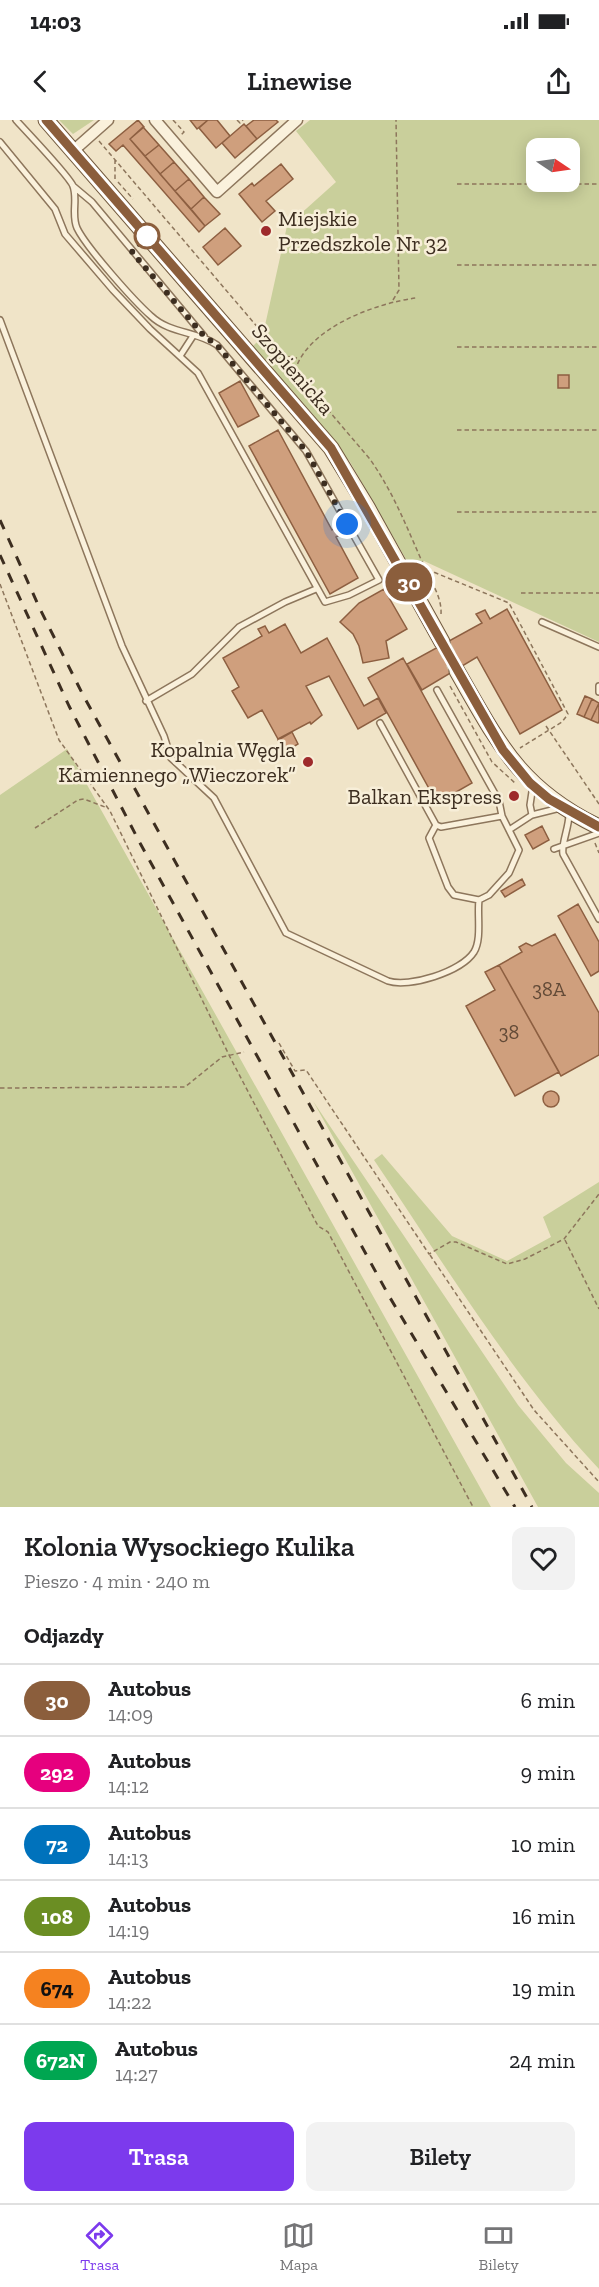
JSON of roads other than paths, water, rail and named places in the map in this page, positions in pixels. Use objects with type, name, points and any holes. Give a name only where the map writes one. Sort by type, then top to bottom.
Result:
[{"type":"street","name":"Szopienicka","points":[[46,120],[331,448],[442,642]]},
{"type":"street","points":[[73,151],[108,120]]},
{"type":"street","points":[[155,120],[217,192],[297,120]]},
{"type":"street","points":[[453,676],[503,750],[533,785],[596,834]]},
{"type":"lane","points":[[0,142],[55,209],[65,234],[150,329],[198,372],[325,602],[349,595],[379,580],[306,451],[217,345],[204,336],[92,201],[73,186],[16,120]]},
{"type":"lane","points":[[73,186],[77,228],[110,271],[151,317],[164,325],[193,336],[204,336]]},
{"type":"lane","points":[[0,320],[122,646],[164,736],[171,758],[213,798],[286,933],[399,985],[414,982],[455,966],[474,951],[477,941],[479,900]]},
{"type":"lane","points":[[180,356],[193,336]]},
{"type":"lane","points":[[146,701],[192,674],[239,627],[285,602],[316,589]]},
{"type":"lane","points":[[542,622],[599,647]]},
{"type":"lane","points":[[599,686],[599,692]]},
{"type":"lane","points":[[436,825],[429,838],[448,887],[454,895],[479,900],[489,895],[516,860],[519,850],[502,816],[499,801],[437,690]]},
{"type":"lane","points":[[380,723],[436,825],[441,827],[502,816]]},
{"type":"lane","points":[[532,815],[530,805],[533,785]]},
{"type":"lane","points":[[509,830],[532,815],[565,810],[568,835],[561,846],[563,854],[599,918]]},
{"type":"lane","points":[[554,849],[599,833]]},
{"type":"tunnel","points":[[442,642],[457,671]]},
{"type":"railway","points":[[0,520],[40,609],[83,695],[532,1507]]},
{"type":"railway","points":[[0,555],[69,706],[140,843],[389,1296],[515,1507]]},
{"type":"place","name":"Miejskie Przedszkole Nr 32","points":[[266,231]]},
{"type":"place","name":"Kopalnia Węgla Kamiennego „Wieczorek”","points":[[308,762]]},
{"type":"place","name":"Balkan Ekspress","points":[[514,796]]}]
